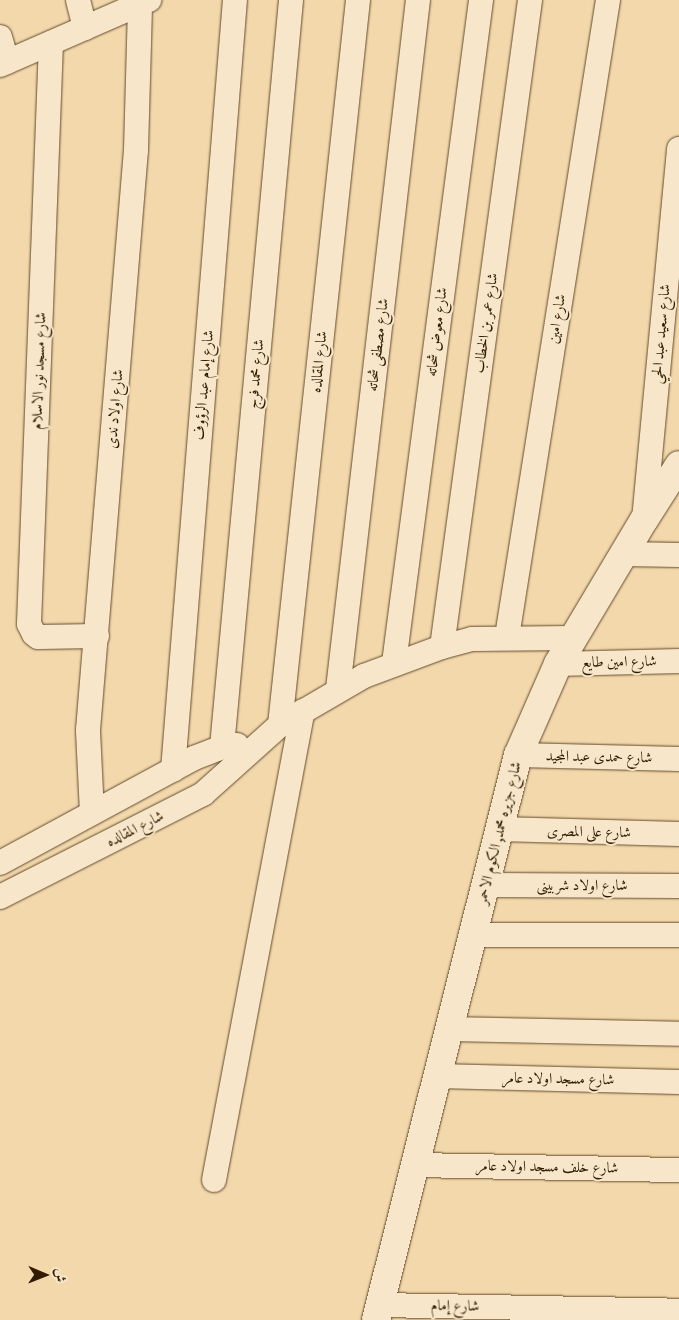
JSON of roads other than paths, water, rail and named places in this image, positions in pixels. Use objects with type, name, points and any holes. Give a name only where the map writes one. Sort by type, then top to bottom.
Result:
[{"type":"street","points":[[78,0],[85,28]]},
{"type":"street","name":"شارع إمام عبد الرؤوف","points":[[173,770],[234,0]]},
{"type":"street","name":"شارع محمد فرج","points":[[222,747],[291,0]]},
{"type":"street","name":"شارع المقالده","points":[[280,725],[358,0]]},
{"type":"street","name":"شارع مصطفى شحاته","points":[[338,689],[418,0]]},
{"type":"street","name":"شارع معوض شحاته","points":[[394,663],[481,0]]},
{"type":"street","name":"شارع عمر بن الخطاب","points":[[442,646],[530,0]]},
{"type":"street","name":"شارع امين","points":[[507,637],[608,0]]},
{"type":"street","points":[[0,37],[3,64],[145,2]]},
{"type":"street","name":"شارع اولاد ندى","points":[[92,813],[88,730],[136,150],[145,2]]},
{"type":"street","name":"شارع مسجد نور الاسلام","points":[[51,43],[29,624],[34,634],[38,637],[97,636]]},
{"type":"street","name":"شارع سعيد عبد الحي","points":[[644,520],[679,149]]},
{"type":"street","name":"شارع جزيره محمد, الكوم الاحمر","points":[[378,1312],[518,755],[558,664],[679,465]]},
{"type":"street","points":[[624,554],[675,549]]},
{"type":"street","name":"شارع المقالده","points":[[0,897],[203,794],[280,725],[338,689],[394,663],[442,646],[472,639],[507,637],[574,638]]},
{"type":"street","name":"شارع امين طايع","points":[[558,664],[679,661]]},
{"type":"street","points":[[214,1180],[303,711]]},
{"type":"street","points":[[0,863],[173,770],[222,747],[259,744]]},
{"type":"street","name":"شارع حمدى عبد المجيد","points":[[518,755],[679,759]]},
{"type":"street","name":"شارع على المصرى","points":[[500,829],[679,834]]},
{"type":"street","name":"شارع اولاد شربينى","points":[[486,885],[679,886]]},
{"type":"street","points":[[473,935],[679,935]]},
{"type":"street","points":[[449,1029],[679,1034]]},
{"type":"street","name":"شارع مسجد اولاد عامر","points":[[437,1076],[679,1082]]},
{"type":"street","name":"شارع خلف مسجد اولاد عامر","points":[[415,1165],[679,1170]]},
{"type":"street","name":"شارع إمام","points":[[378,1312],[679,1311]]}]
